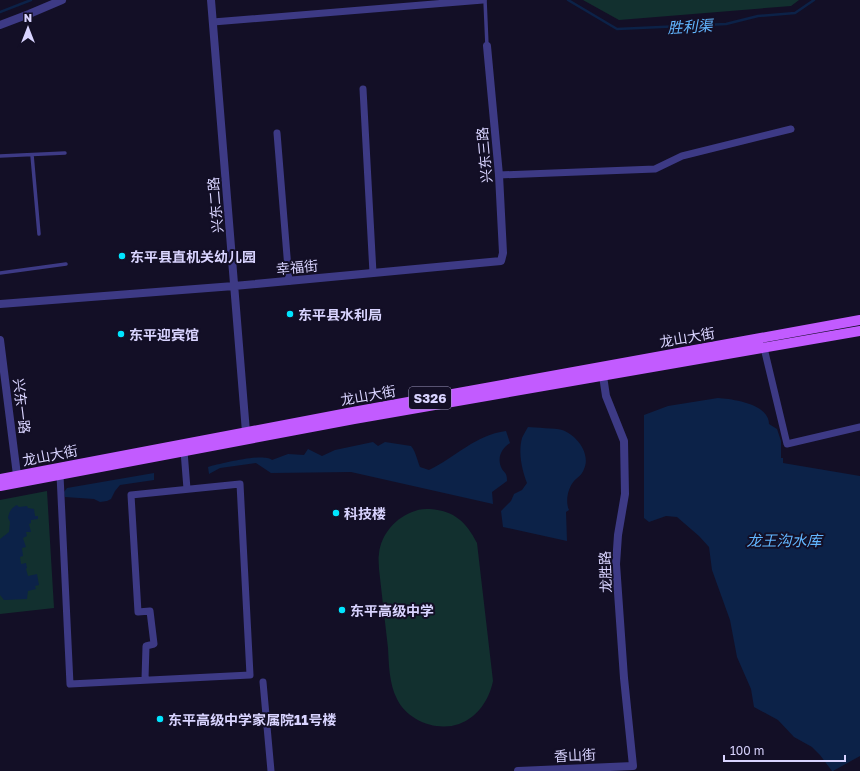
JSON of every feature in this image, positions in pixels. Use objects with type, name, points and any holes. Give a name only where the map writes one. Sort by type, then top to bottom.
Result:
[{"type":"main road","name":"龙山大街","points":[[0,479],[246,432],[860,320]]},
{"type":"main road","name":"龙山大街","points":[[0,486],[354,419],[860,331]]},
{"type":"street","points":[[0,25],[62,0]]},
{"type":"street","name":"兴东二路","points":[[211,0],[246,432]]},
{"type":"street","points":[[213,22],[484,0]]},
{"type":"street","name":"兴东三路","points":[[487,46],[499,175],[503,254],[501,261]]},
{"type":"street","points":[[363,90],[373,273]]},
{"type":"street","points":[[499,175],[655,169],[682,156],[791,129]]},
{"type":"street","points":[[277,133],[289,281]]},
{"type":"street","name":"幸福街","points":[[0,304],[234,286],[501,261]]},
{"type":"street","name":"兴东一路","points":[[0,340],[17,475]]},
{"type":"street","points":[[764,348],[787,444],[860,427]]},
{"type":"street","name":"龙胜路","points":[[603,376],[606,396],[624,441],[625,494],[618,535],[616,564],[624,678],[634,768]]},
{"type":"street","points":[[184,451],[187,489]]},
{"type":"street","points":[[60,475],[70,684],[145,679],[250,675],[240,484],[131,495],[138,612],[150,611],[154,644],[146,646],[145,679]]},
{"type":"street","points":[[263,682],[270,771]]},
{"type":"street","name":"香山街","points":[[518,771],[634,768]]},
{"type":"lane","points":[[484,0],[487,46]]},
{"type":"lane","points":[[0,156],[65,153]]},
{"type":"lane","points":[[32,155],[39,234]]},
{"type":"lane","points":[[0,273],[66,264]]},
{"type":"green space","points":[[583,0],[799,0],[791,6],[619,20]]},
{"type":"green space","points":[[47,491],[54,608],[0,614],[0,500]]},
{"type":"green space","points":[[430,509],[446,512],[459,519],[469,529],[477,543],[493,681],[489,695],[482,707],[466,721],[450,726],[432,725],[415,718],[402,706],[394,693],[390,674],[379,569],[380,547],[386,533],[391,527],[402,517],[408,514],[419,510]]},
{"type":"water","name":"龙王沟水库","points":[[718,398],[741,401],[757,407],[763,412],[767,417],[769,424],[777,429],[781,441],[781,458],[783,458],[783,463],[860,476],[860,756],[833,771],[812,747],[794,737],[778,720],[754,707],[751,689],[737,657],[730,620],[712,570],[709,547],[677,517],[666,516],[649,522],[644,518],[644,415],[668,406]]},
{"type":"water","points":[[528,427],[555,429],[568,432],[573,436],[584,451],[586,463],[584,469],[572,484],[568,495],[567,503],[569,510],[566,512],[567,541],[503,527],[501,511],[511,501],[514,494],[522,490],[527,483],[522,467],[520,450],[522,438]]},
{"type":"water","points":[[506,431],[510,443],[501,453],[500,463],[506,474],[507,481],[492,492],[493,504],[351,472],[271,473],[256,463],[220,468],[209,474],[208,467],[262,457],[272,460],[288,454],[304,455],[308,449],[322,456],[335,450],[373,442],[378,446],[385,442],[411,446],[420,467],[429,470],[475,442],[495,433]]},
{"type":"water","points":[[154,473],[154,480],[120,485],[111,499],[107,501],[100,502],[94,499],[65,497],[64,492],[67,488]]},
{"type":"water","points":[[17,505],[19,507],[27,506],[28,508],[34,509],[35,516],[38,516],[38,519],[31,520],[31,523],[29,524],[31,532],[26,532],[27,536],[23,538],[26,547],[22,548],[23,556],[20,557],[21,564],[26,563],[28,576],[37,574],[39,585],[35,586],[36,589],[28,591],[27,599],[4,600],[0,595],[0,539],[9,532],[9,514]]},
{"type":"waterway","name":"胜利渠","points":[[0,12],[31,0]]},
{"type":"waterway","name":"胜利渠","points":[[568,0],[617,29],[726,24],[758,16],[795,13],[814,0]]},
{"type":"place","name":"东平县直机关幼儿园","points":[[122,256]]},
{"type":"place","name":"东平县水利局","points":[[290,314]]},
{"type":"place","name":"东平迎宾馆","points":[[121,334]]},
{"type":"place","name":"科技楼","points":[[336,513]]},
{"type":"place","name":"东平高级中学","points":[[342,610]]},
{"type":"place","name":"东平高级中学家属院11号楼","points":[[160,719]]}]
